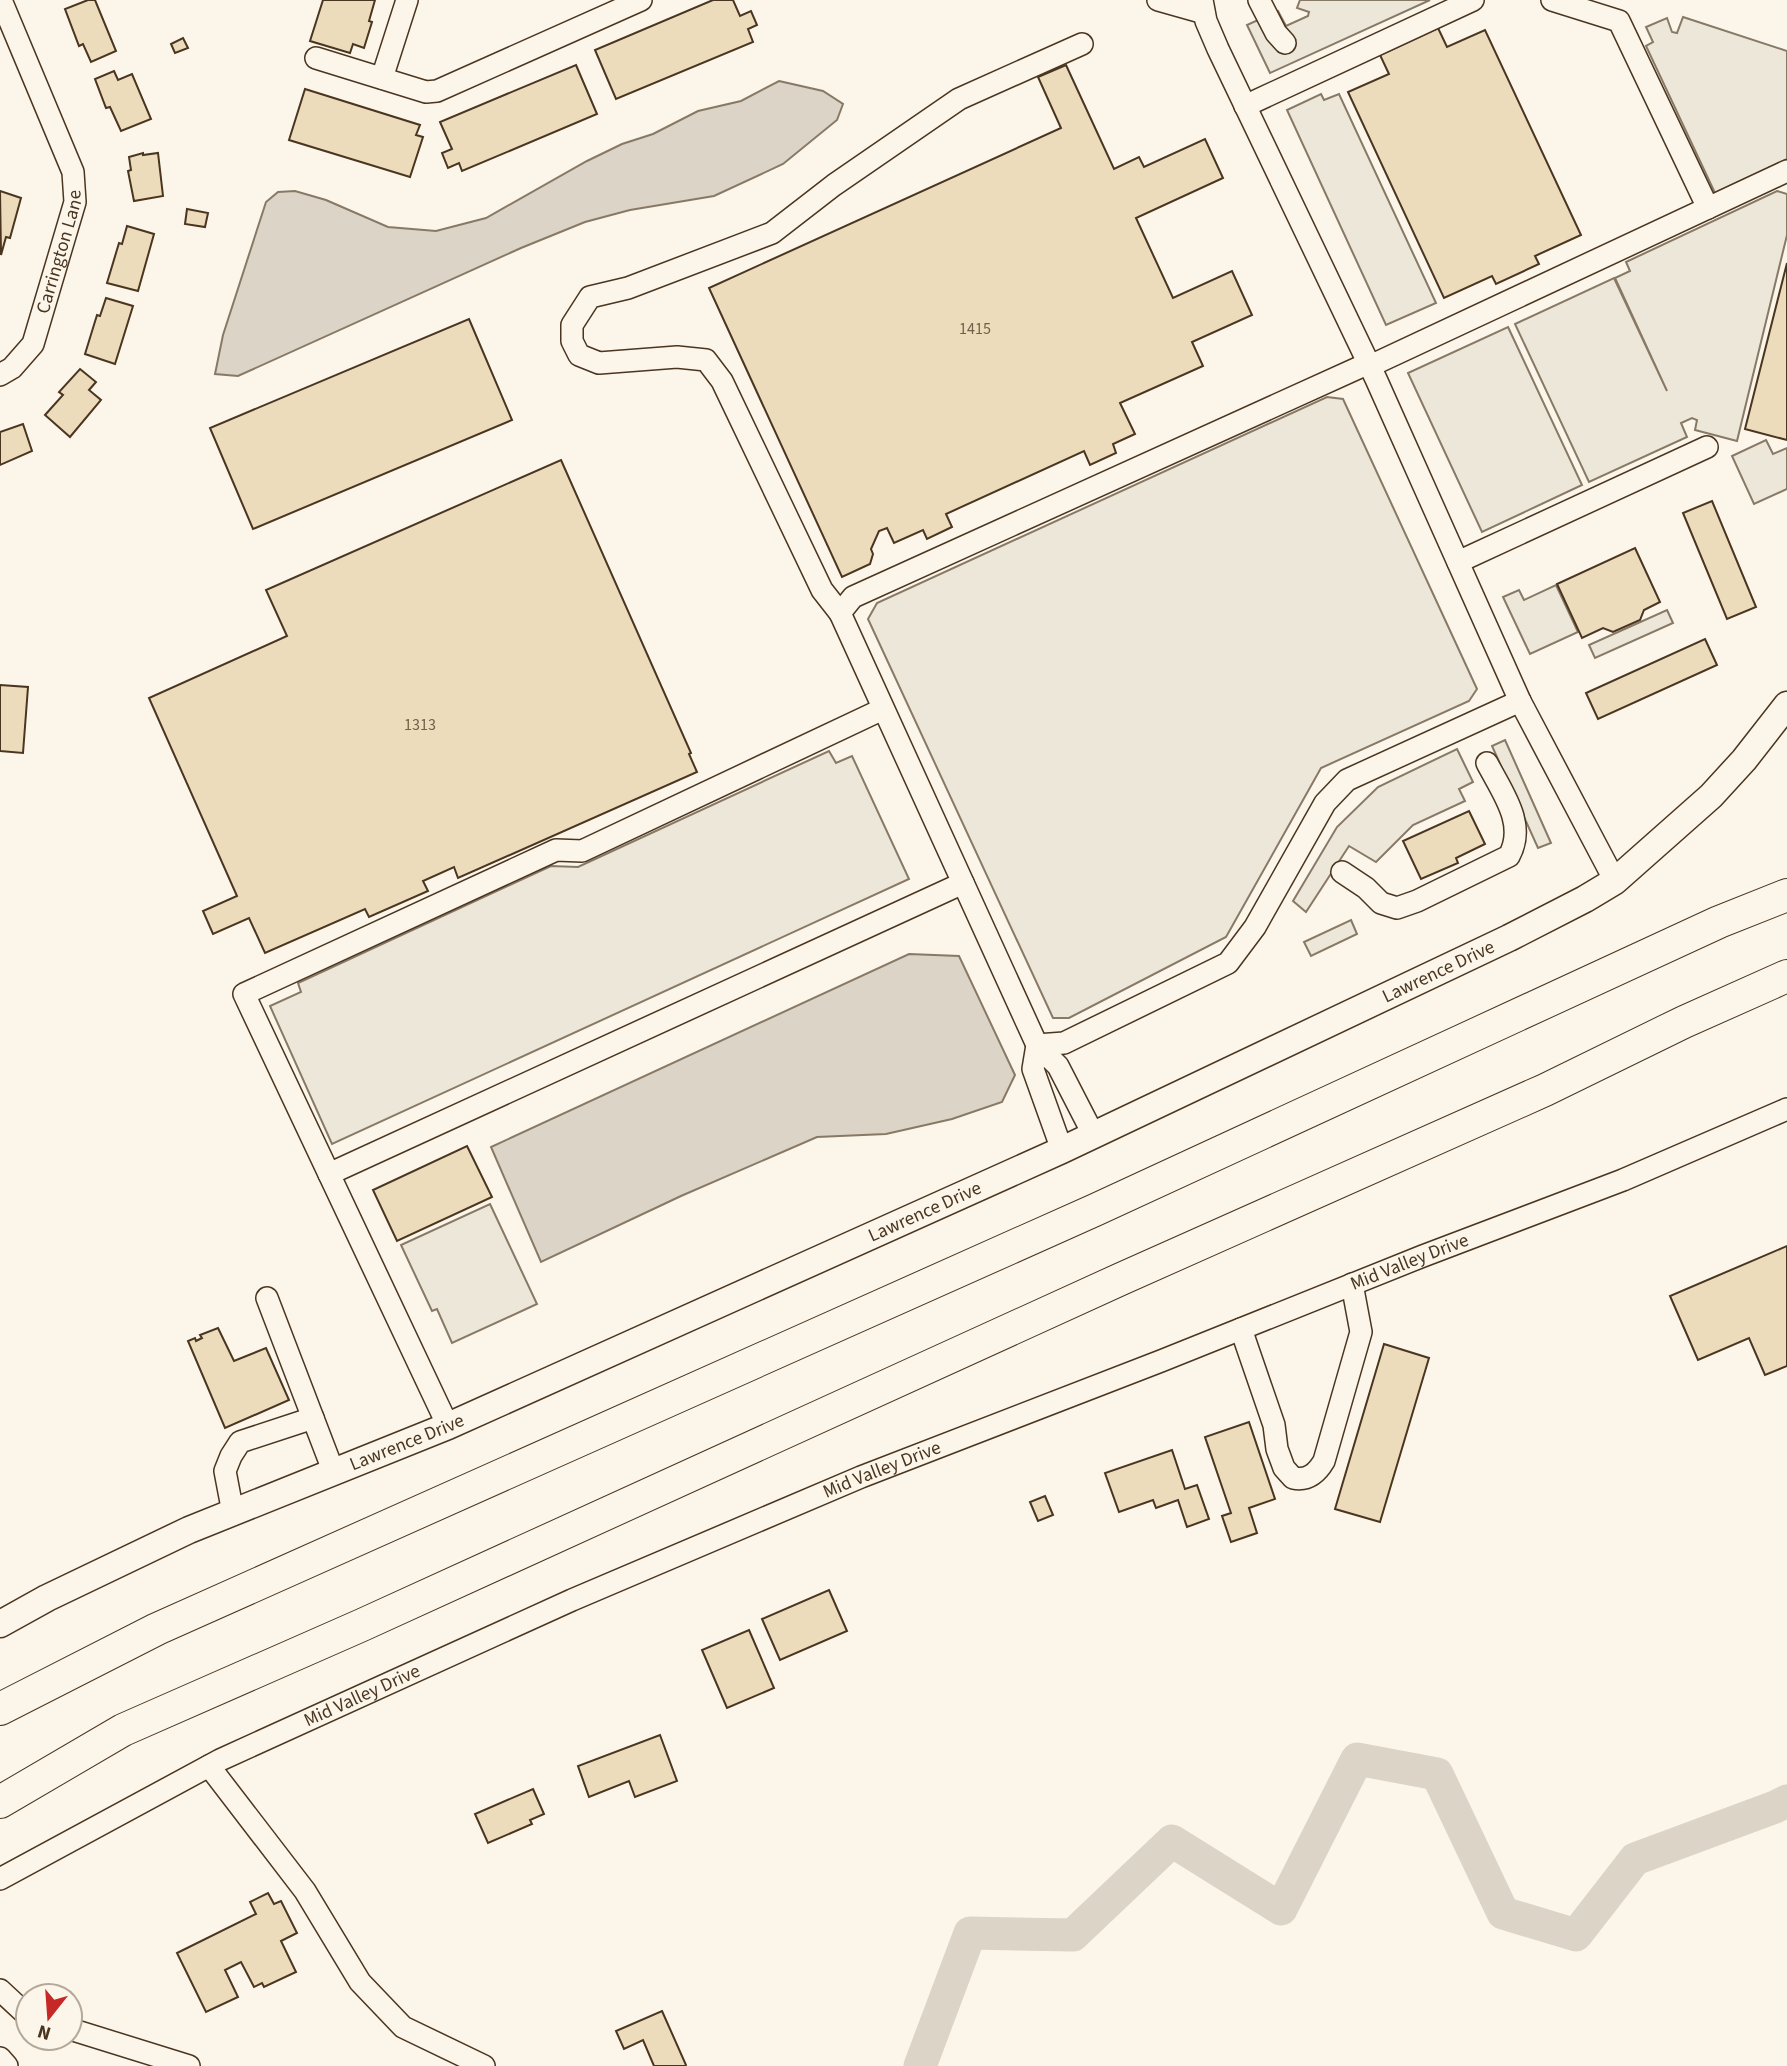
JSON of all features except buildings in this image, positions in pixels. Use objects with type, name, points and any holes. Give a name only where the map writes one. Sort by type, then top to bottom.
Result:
[{"type":"highway","points":[[0,1709],[157,1629],[1095,1210],[1787,889]]},
{"type":"highway","points":[[1719,922],[1787,895]]},
{"type":"highway","points":[[0,1802],[123,1730],[362,1626],[1121,1279],[1545,1090],[1684,1022],[1787,976]]},
{"type":"highway","points":[[1684,1022],[1787,985]]},
{"type":"main road","name":"Lawrence Drive","points":[[0,1624],[47,1598],[165,1542],[448,1426],[1062,1150],[1585,899],[1615,881],[1711,796],[1744,760],[1787,705]]},
{"type":"street","name":"Carrington Lane","points":[[0,375],[12,368],[33,344],[75,202],[73,172],[1,0]]},
{"type":"street","points":[[382,78],[407,0]]},
{"type":"street","points":[[316,58],[426,92],[437,91],[641,0]]},
{"type":"street","points":[[1259,0],[1276,33],[1285,43]]},
{"type":"street","points":[[1245,106],[1473,0]]},
{"type":"street","points":[[1552,0],[1619,21],[1708,208]]},
{"type":"street","points":[[1163,1],[1203,7],[1218,49],[1370,365],[1520,701],[1615,881]]},
{"type":"street","points":[[1082,44],[959,99],[834,185],[772,233],[628,288],[590,297],[572,325],[572,341],[579,355],[599,363],[677,357],[706,360],[722,381],[822,590],[840,613],[1037,1045],[1058,1066],[1093,1135]]},
{"type":"street","points":[[840,613],[853,597],[1370,365],[1787,171]]},
{"type":"street","points":[[1458,562],[1707,447]]},
{"type":"street","points":[[1037,1045],[1064,1043],[1228,963],[1255,927],[1325,803],[1347,780],[1520,701]]},
{"type":"street","points":[[448,1426],[244,994],[556,850],[582,851],[883,709]]},
{"type":"street","points":[[1342,872],[1366,888],[1381,903],[1397,908],[1417,901],[1508,856],[1514,846],[1517,832],[1511,810],[1487,763]]},
{"type":"street","points":[[329,1174],[963,883]]},
{"type":"street","points":[[1037,1045],[1033,1069],[1062,1150]]},
{"type":"street","name":"Mid Valley Drive","points":[[0,1879],[209,1766],[572,1601],[861,1477],[1623,1180],[1787,1109]]},
{"type":"street","points":[[1241,1329],[1274,1425],[1277,1450],[1284,1468],[1293,1478],[1308,1477],[1319,1470],[1324,1461],[1361,1332],[1352,1284]]},
{"type":"street","points":[[267,1297],[334,1473]]},
{"type":"street","points":[[233,1513],[225,1472],[240,1442],[313,1418]]},
{"type":"street","points":[[209,1766],[305,1891],[360,1982],[403,2027],[484,2066]]},
{"type":"street","points":[[84,2034],[160,2062],[189,2066]]},
{"type":"street","points":[[0,2058],[6,2066]]},
{"type":"shaded area","points":[[1300,0],[1430,0],[1270,73],[1247,25],[1278,11],[1286,26],[1308,16],[1309,12],[1297,8]]},
{"type":"shaded area","points":[[1683,17],[1787,51],[1787,159],[1715,193],[1646,46],[1653,42],[1646,27],[1667,18],[1672,32],[1677,33]]},
{"type":"shaded area","points":[[779,81],[823,91],[843,104],[837,120],[783,164],[714,196],[630,210],[585,222],[521,248],[238,376],[215,374],[223,335],[266,202],[278,192],[295,191],[326,200],[388,227],[436,231],[486,218],[622,144],[653,134],[698,111],[741,101]]},
{"type":"shaded area","points":[[1321,94],[1324,100],[1339,94],[1436,303],[1386,325],[1287,110]]},
{"type":"shaded area","points":[[1777,191],[1787,194],[1787,235],[1737,441],[1695,430],[1697,420],[1692,418],[1681,423],[1687,437],[1589,482],[1515,324],[1614,278],[1667,391],[1615,278],[1630,271],[1626,262]]},
{"type":"shaded area","points":[[1508,327],[1582,485],[1482,532],[1408,373]]},
{"type":"shaded area","points":[[1327,397],[1343,399],[1477,689],[1469,701],[1321,768],[1226,937],[1069,1018],[1053,1018],[868,619],[877,603]]},
{"type":"shaded area","points":[[1766,440],[1773,454],[1787,448],[1787,489],[1754,504],[1732,456]]},
{"type":"shaded area","points":[[1556,585],[1578,632],[1530,654],[1503,597],[1519,590],[1524,600]]},
{"type":"shaded area","points":[[1667,610],[1673,623],[1595,658],[1589,645]]},
{"type":"shaded area","points":[[1505,740],[1551,843],[1538,848],[1492,746]]},
{"type":"shaded area","points":[[1457,749],[1473,782],[1459,789],[1465,801],[1413,825],[1376,862],[1349,846],[1306,912],[1293,901],[1337,827],[1378,787]]},
{"type":"shaded area","points":[[829,751],[836,763],[852,756],[909,879],[332,1144],[270,1006],[301,992],[298,983],[551,866],[578,867]]},
{"type":"shaded area","points":[[1351,920],[1357,934],[1311,956],[1304,942]]},
{"type":"shaded area","points":[[909,954],[959,956],[1015,1075],[1002,1102],[952,1119],[886,1134],[817,1137],[681,1196],[541,1262],[491,1147]]},
{"type":"shaded area","points":[[490,1204],[537,1304],[452,1343],[437,1309],[432,1311],[401,1245]]},
{"type":"waterway","points":[[920,2066],[970,1933],[1073,1935],[1172,1841],[1281,1909],[1357,1759],[1437,1774],[1503,1913],[1576,1935],[1635,1859],[1787,1801]]}]
